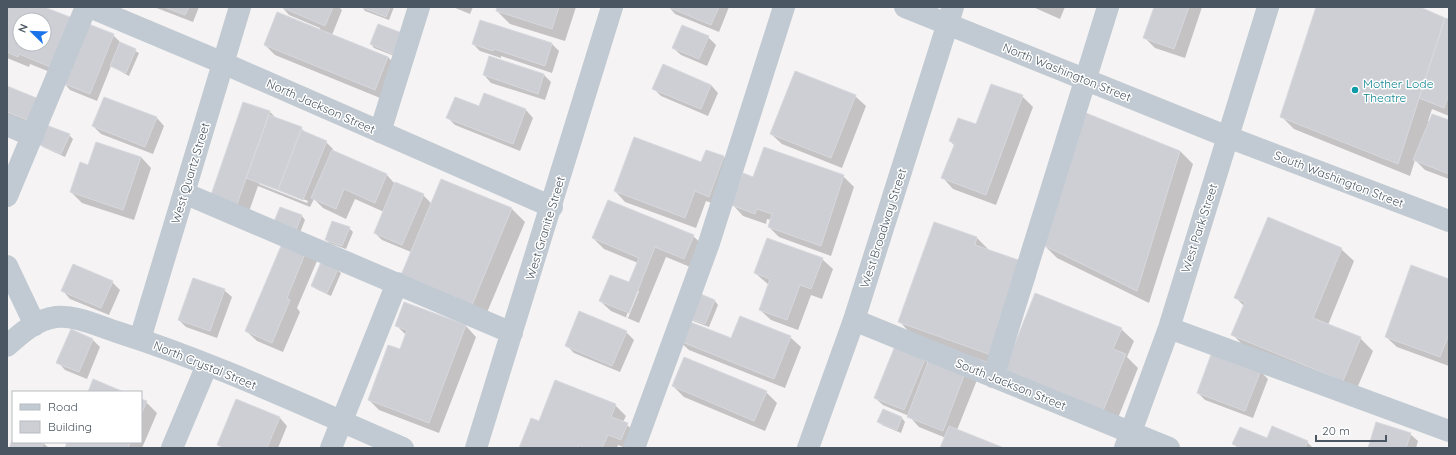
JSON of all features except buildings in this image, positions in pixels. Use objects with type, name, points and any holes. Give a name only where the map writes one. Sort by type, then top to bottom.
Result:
[{"type":"street","points":[[7,196],[86,7]]},
{"type":"street","name":"North Jackson Street","points":[[90,7],[223,63],[552,207]]},
{"type":"street","name":"West Quartz Street","points":[[140,339],[240,7]]},
{"type":"street","points":[[380,132],[419,7]]},
{"type":"street","name":"West Granite Street","points":[[476,448],[552,207],[612,7]]},
{"type":"street","points":[[634,448],[709,243],[784,7]]},
{"type":"street","name":"North Washington Street","points":[[905,7],[950,15],[1086,80],[1228,137]]},
{"type":"street","points":[[993,377],[1108,7]]},
{"type":"street","name":"West Park Street","points":[[1128,440],[1168,328],[1268,7]]},
{"type":"street","name":"West Broadway Street","points":[[812,447],[854,320],[950,15]]},
{"type":"street","points":[[7,125],[33,136]]},
{"type":"street","name":"South Washington Street","points":[[1228,137],[1449,221]]},
{"type":"street","points":[[184,193],[512,333]]},
{"type":"street","points":[[7,266],[36,324]]},
{"type":"street","points":[[331,448],[397,283]]},
{"type":"street","name":"North Crystal Street","points":[[7,346],[36,324],[54,317],[67,317],[140,339],[207,365],[403,448]]},
{"type":"street","name":"South Jackson Street","points":[[854,320],[993,377],[1128,440],[1169,448]]},
{"type":"street","points":[[1168,328],[1449,431]]},
{"type":"street","points":[[172,448],[207,365]]},
{"type":"place","name":"Mother Lode Theatre","points":[[1355,90]]}]
